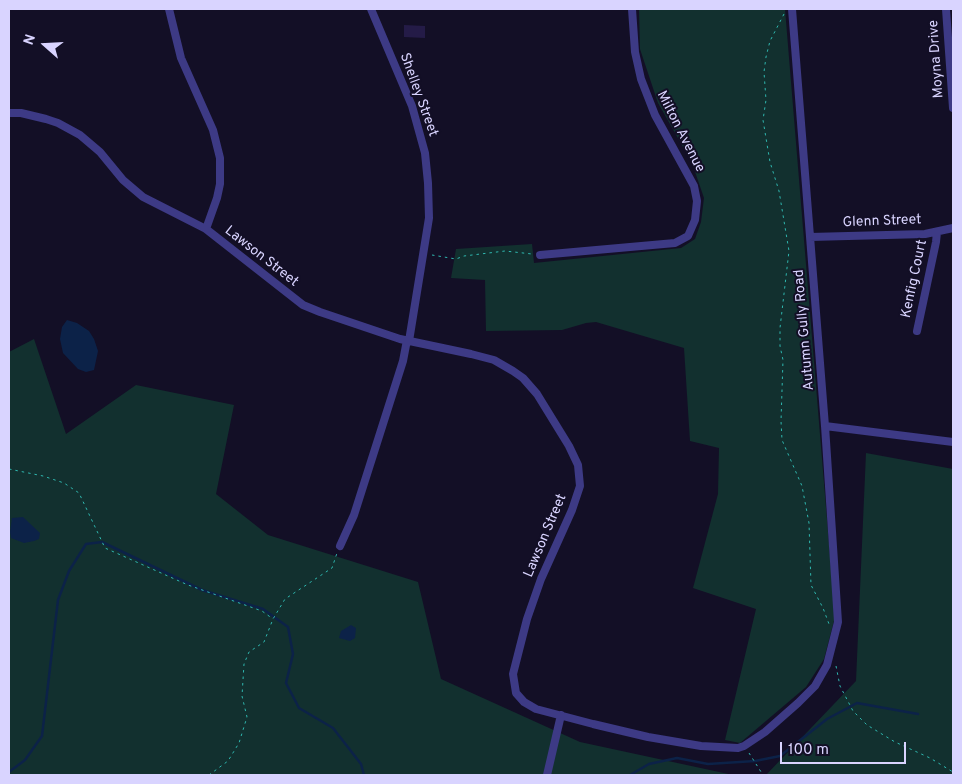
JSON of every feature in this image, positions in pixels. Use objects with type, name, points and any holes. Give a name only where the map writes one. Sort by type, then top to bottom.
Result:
[{"type":"street","name":"Lawson Street","points":[[169,9],[181,58],[213,130],[220,158],[220,184],[206,229],[303,305],[408,341],[482,356],[494,360],[513,371],[523,378],[537,394],[569,446],[578,465],[580,486],[578,496],[538,586],[527,619],[513,674],[516,693],[524,702],[536,710],[593,724],[701,746],[731,748],[744,746]]},
{"type":"street","name":"Shelley Street","points":[[340,546],[354,515],[403,361],[424,254],[429,205],[425,153],[412,106],[371,9]]},
{"type":"street","name":"Milton Avenue","points":[[540,255],[675,243],[688,236],[695,220],[697,201],[694,186],[655,115],[641,79],[635,52],[632,9]]},
{"type":"street","name":"Autumn Gully Road","points":[[744,746],[782,718],[815,686],[827,666],[838,622],[825,426],[792,9]]},
{"type":"street","name":"Moyna Drive","points":[[946,9],[953,108]]},
{"type":"street","points":[[9,113],[33,115],[69,129],[95,148],[123,180],[143,197],[206,229]]},
{"type":"street","name":"Glenn Street","points":[[810,236],[937,232],[953,228]]},
{"type":"street","name":"Kenfig Court","points":[[917,331],[937,232]]},
{"type":"street","points":[[825,426],[953,442]]},
{"type":"street","points":[[547,775],[561,716]]},
{"type":"path","points":[[785,13],[770,41],[766,57],[764,72],[766,100],[763,120],[770,162],[779,191],[790,252],[780,328],[780,346],[783,360],[782,440],[802,486],[809,523],[811,585],[823,608],[829,626]]},
{"type":"path","points":[[424,254],[456,259],[464,256],[505,251],[540,255]]},
{"type":"path","points":[[9,469],[44,476],[64,483],[79,493],[105,548],[188,585],[262,611],[273,619]]},
{"type":"path","points":[[209,775],[228,761],[239,743],[246,717],[242,696],[244,664],[249,652],[264,642],[275,615],[286,599],[332,568],[340,546]]},
{"type":"path","points":[[836,667],[840,686],[853,711],[867,725],[953,772]]},
{"type":"path","points":[[744,746],[763,775]]},
{"type":"green space","points":[[639,9],[785,9],[835,617],[824,659],[806,687],[740,743],[725,740],[756,609],[693,588],[718,494],[719,448],[690,441],[684,348],[596,322],[562,330],[486,331],[485,280],[451,278],[456,249],[532,244],[534,263],[681,248],[695,239],[701,222],[704,198],[692,163],[658,103],[640,49]]},
{"type":"green space","points":[[34,339],[66,434],[136,385],[234,405],[216,494],[268,535],[418,582],[441,679],[580,742],[733,775],[9,775],[9,352]]},
{"type":"green space","points":[[866,453],[953,469],[953,775],[766,775],[856,681]]},
{"type":"water","points":[[67,320],[77,323],[89,331],[94,339],[98,351],[94,370],[86,372],[78,369],[63,353],[60,339],[62,327]]},
{"type":"water","points":[[23,517],[40,533],[39,539],[24,543],[11,538],[12,518]]},
{"type":"water","points":[[351,625],[356,628],[355,638],[350,641],[339,638],[341,631]]},
{"type":"building","points":[[404,25],[425,26],[425,38],[404,37]]},
{"type":"waterway","points":[[9,772],[25,760],[42,736],[58,600],[69,571],[86,544],[102,542],[202,590],[263,609],[288,627],[293,654],[286,683],[299,708],[333,728],[361,764],[364,775]]},
{"type":"waterway","points":[[630,775],[649,764],[677,758],[708,764],[755,761],[780,756],[827,719],[857,703],[918,714]]}]
